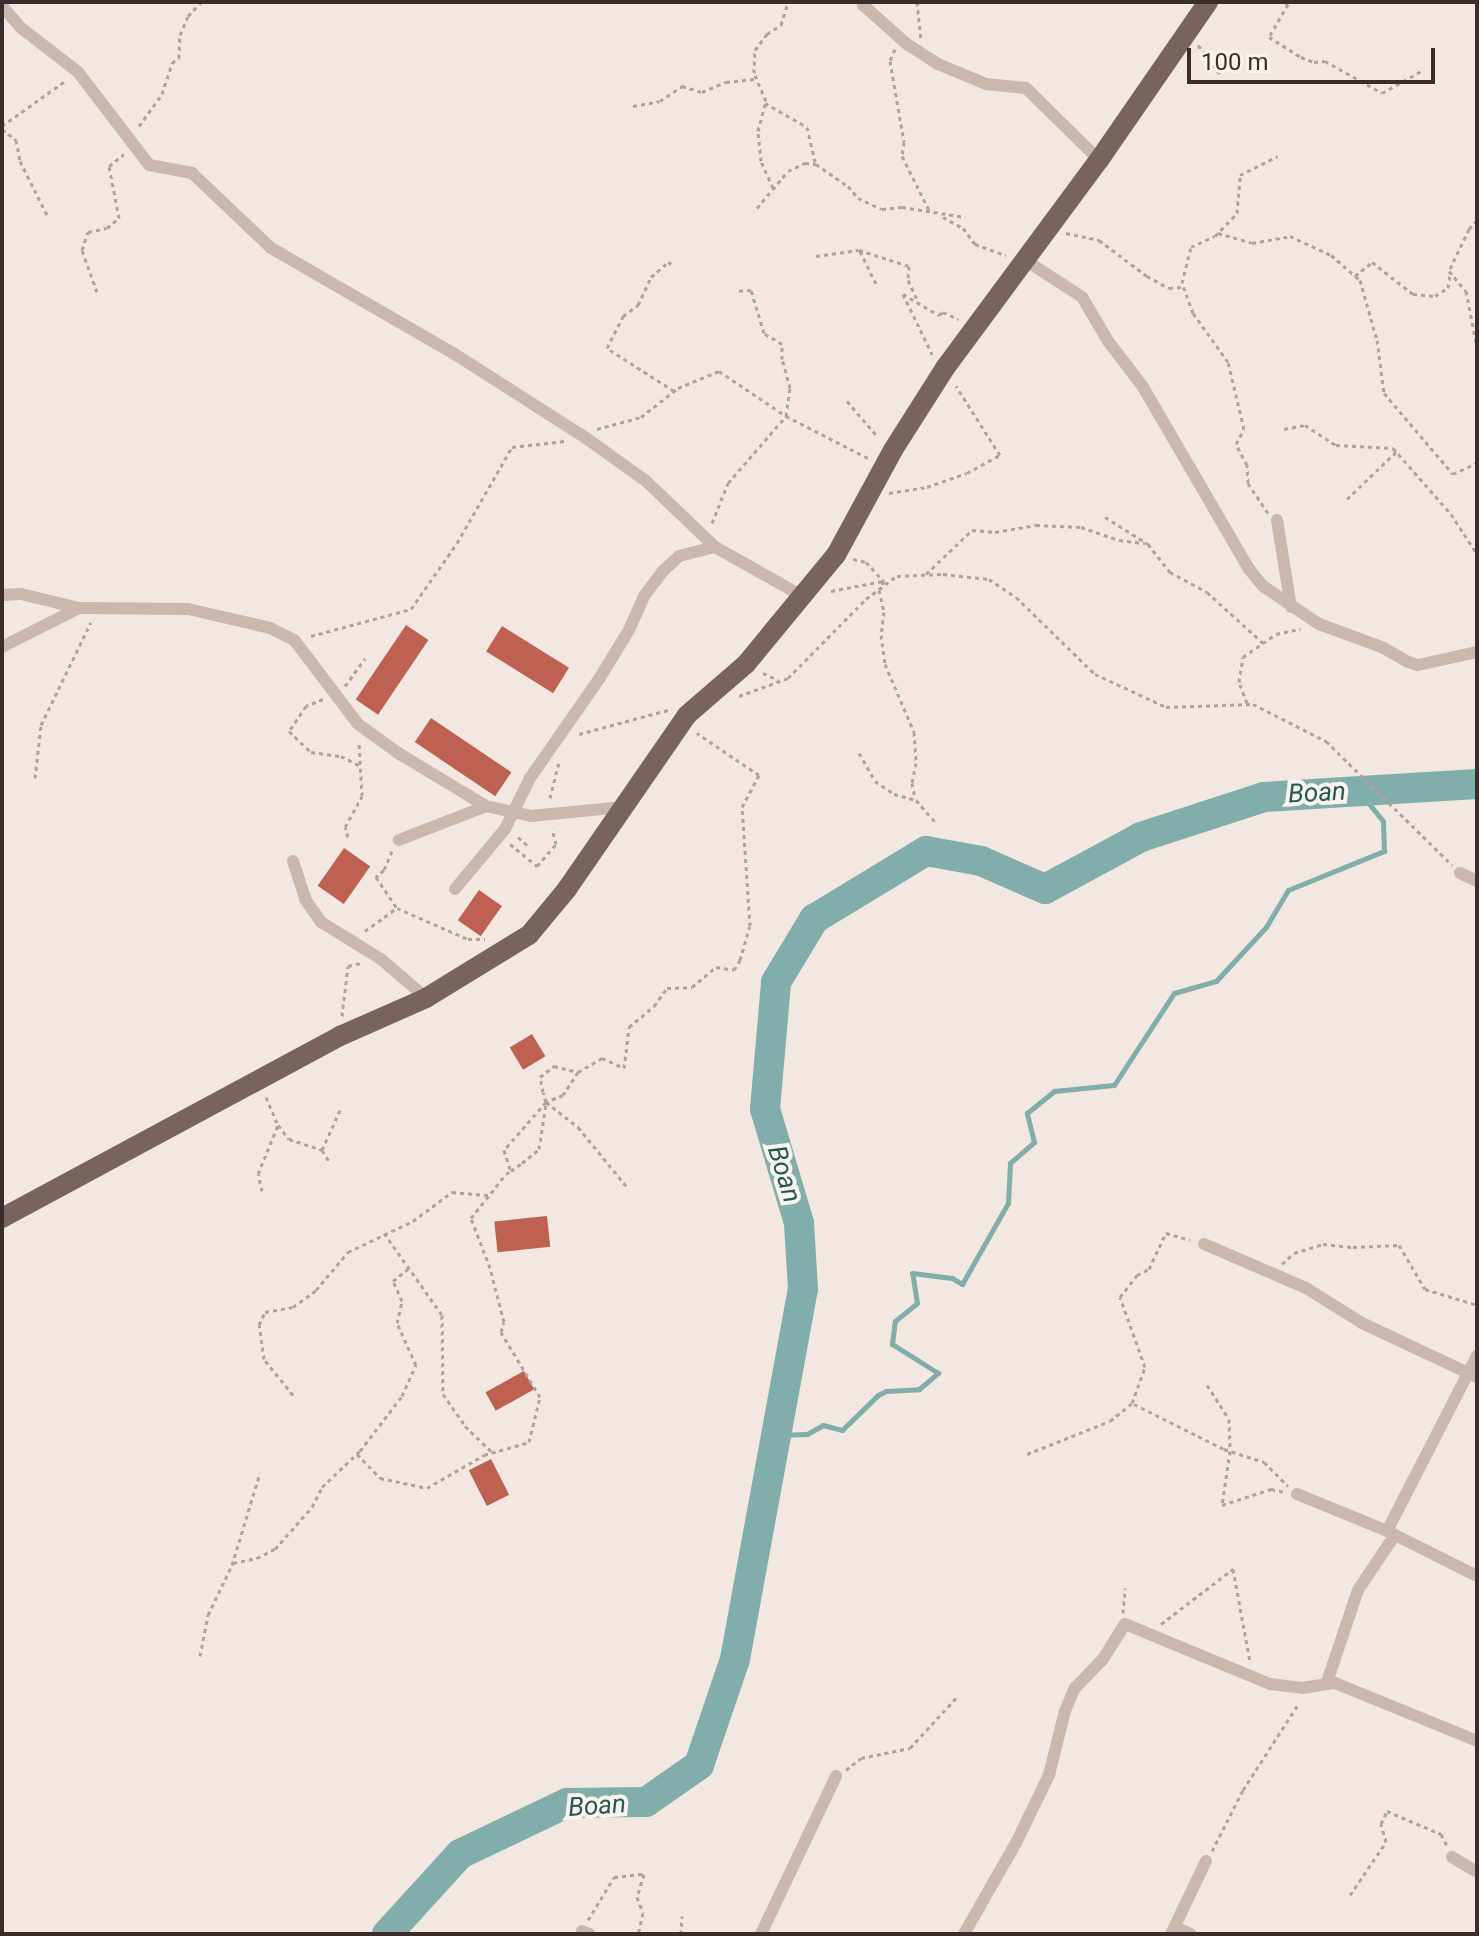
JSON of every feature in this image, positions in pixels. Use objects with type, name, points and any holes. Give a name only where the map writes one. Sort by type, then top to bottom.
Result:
[{"type":"main road","points":[[2,1218],[340,1036],[426,998],[529,935],[567,889],[680,723],[746,664],[836,555],[884,467],[945,368],[1099,160],[1208,2]]},
{"type":"street","points":[[863,5],[907,44],[965,77],[1026,88],[1099,160]]},
{"type":"street","points":[[2,6],[20,27],[78,72],[149,165],[192,173],[271,248],[428,338],[586,438],[646,481],[715,547],[804,597]]},
{"type":"street","points":[[1025,260],[1082,297],[1108,341],[1143,387],[1249,569],[1263,586],[1319,624],[1382,647],[1418,665],[1477,652]]},
{"type":"street","points":[[1277,520],[1291,607]]},
{"type":"street","points":[[455,889],[499,836],[530,778],[599,679],[629,630],[644,596],[662,572],[679,556],[715,547]]},
{"type":"street","points":[[2,595],[21,594],[79,608],[188,609],[270,628],[295,641],[358,724],[398,753],[486,806],[512,813],[546,815],[622,807]]},
{"type":"street","points":[[2,647],[79,608]]},
{"type":"street","points":[[399,840],[486,806]]},
{"type":"street","points":[[293,861],[305,899],[321,922],[381,959],[426,998]]},
{"type":"street","points":[[1460,873],[1477,881]]},
{"type":"street","points":[[1204,1244],[1306,1288],[1362,1323],[1473,1375]]},
{"type":"street","points":[[1327,1682],[1358,1590],[1473,1375],[1477,1356]]},
{"type":"street","points":[[1297,1494],[1391,1533],[1477,1576]]},
{"type":"street","points":[[964,1934],[1045,1783],[1065,1711],[1075,1688],[1103,1659],[1125,1624],[1270,1684],[1302,1688],[1327,1682],[1455,1729],[1477,1741]]},
{"type":"street","points":[[761,1934],[836,1776]]},
{"type":"street","points":[[1452,1857],[1477,1872]]},
{"type":"street","points":[[1191,1934],[1173,1931],[1206,1861]]},
{"type":"path","points":[[773,188],[761,161],[758,131],[765,103],[757,79],[755,50],[767,34],[781,25],[788,2]]},
{"type":"path","points":[[917,2],[923,54]]},
{"type":"path","points":[[1285,2],[1288,4],[1269,37],[1301,57],[1314,62],[1325,61],[1382,93],[1423,70]]},
{"type":"path","points":[[1187,31],[1222,77]]},
{"type":"path","points":[[907,44],[896,47],[890,61],[904,142],[902,156],[930,212]]},
{"type":"path","points":[[48,217],[20,161],[16,140],[2,128],[78,72]]},
{"type":"path","points":[[633,106],[660,101],[682,86],[702,92],[726,82],[757,79]]},
{"type":"path","points":[[765,103],[807,127],[816,164]]},
{"type":"path","points":[[1277,520],[1260,506],[1248,483],[1247,465],[1236,444],[1244,429],[1228,362],[1193,313],[1183,287],[1191,247],[1218,233],[1237,213],[1240,175],[1278,156]]},
{"type":"path","points":[[757,208],[788,171],[805,163],[816,164],[848,186],[858,198],[882,209],[902,207],[941,216],[963,228],[975,244],[1025,260]]},
{"type":"path","points":[[941,216],[965,217]]},
{"type":"path","points":[[1355,276],[1372,262],[1413,294],[1435,296],[1448,288],[1462,241],[1477,220]]},
{"type":"path","points":[[1046,229],[1099,240],[1147,276],[1169,288],[1183,287]]},
{"type":"path","points":[[1218,233],[1252,243],[1290,236],[1331,255],[1360,280],[1377,340],[1384,393],[1453,474],[1477,463]]},
{"type":"path","points":[[860,251],[877,286]]},
{"type":"path","points":[[816,256],[860,251],[909,266],[908,280],[919,304]]},
{"type":"path","points":[[674,391],[607,348],[623,316],[638,305],[651,277],[668,262],[675,266]]},
{"type":"path","points":[[1451,273],[1466,291],[1477,347]]},
{"type":"path","points":[[715,547],[707,535],[728,483],[786,416],[790,388],[782,359],[782,344],[764,333],[751,290],[736,291]]},
{"type":"path","points":[[847,401],[870,430],[884,467],[883,494],[927,487],[967,473],[1000,455],[945,368],[928,350],[903,294],[939,315],[943,312],[976,329]]},
{"type":"path","points":[[295,641],[411,609],[457,543],[512,447],[586,438],[602,425],[641,417],[674,391],[719,371],[786,416],[884,467]]},
{"type":"path","points":[[1284,429],[1305,425],[1336,445],[1393,448],[1451,514],[1477,554]]},
{"type":"path","points":[[1347,499],[1396,452]]},
{"type":"path","points":[[1105,517],[1145,543],[1170,572],[1207,592],[1263,643]]},
{"type":"path","points":[[926,575],[972,530],[995,532],[1036,525],[1081,527],[1119,540],[1145,543]]},
{"type":"path","points":[[836,555],[866,562],[884,581]]},
{"type":"path","points":[[726,700],[788,678],[897,576],[989,579],[1016,597],[1095,674],[1166,707],[1248,704],[1326,741],[1460,873]]},
{"type":"path","points":[[804,597],[884,581]]},
{"type":"path","points":[[884,581],[879,590],[884,612],[881,635],[885,664],[914,732],[916,763],[912,783],[915,799],[935,822]]},
{"type":"path","points":[[35,778],[41,725],[98,608]]},
{"type":"path","points":[[1248,704],[1239,682],[1243,657],[1276,634],[1319,624]]},
{"type":"path","points":[[361,766],[341,756],[311,752],[289,731],[306,706],[337,697],[365,658]]},
{"type":"path","points":[[571,744],[581,732],[702,701]]},
{"type":"path","points":[[511,1171],[504,1150],[546,1102],[563,1095],[578,1072],[602,1058],[624,1068],[629,1027],[654,1006],[667,988],[692,987],[716,967],[734,970],[747,937],[750,926],[748,863],[742,807],[759,775],[680,723]]},
{"type":"path","points":[[348,837],[345,827],[362,796],[358,724]]},
{"type":"path","points":[[859,753],[875,781],[894,794],[915,799]]},
{"type":"path","points":[[499,836],[537,866],[556,844],[546,815],[561,756]]},
{"type":"path","points":[[399,840],[384,870],[376,877],[397,908],[468,939],[490,938]]},
{"type":"path","points":[[353,941],[397,908]]},
{"type":"path","points":[[340,1036],[348,966],[381,959]]},
{"type":"path","points":[[357,1454],[380,1478],[427,1488],[493,1453],[529,1442],[540,1397],[501,1332],[504,1322],[490,1268],[471,1218],[511,1171],[539,1149],[545,1126],[546,1102],[540,1077],[554,1066],[578,1072]]},
{"type":"path","points":[[258,1079],[278,1125],[289,1139],[322,1150],[330,1163]]},
{"type":"path","points":[[546,1102],[578,1127],[627,1187]]},
{"type":"path","points":[[322,1150],[340,1110]]},
{"type":"path","points":[[262,1191],[258,1174],[278,1125]]},
{"type":"path","points":[[293,1395],[264,1359],[259,1325],[265,1312],[293,1307],[316,1290],[348,1252],[413,1221],[452,1192],[489,1195]]},
{"type":"path","points":[[384,1233],[442,1315],[443,1394],[465,1426],[493,1453]]},
{"type":"path","points":[[1027,1454],[1110,1421],[1132,1403],[1145,1367],[1120,1297],[1137,1275],[1149,1269],[1166,1233],[1204,1244]]},
{"type":"path","points":[[1274,1273],[1294,1253],[1323,1244],[1353,1247],[1399,1245],[1425,1289],[1477,1305]]},
{"type":"path","points":[[233,1563],[257,1558],[275,1549],[312,1507],[322,1487],[357,1454],[402,1396],[416,1365],[397,1323],[402,1301],[393,1281],[409,1268]]},
{"type":"path","points":[[1207,1385],[1229,1419],[1230,1451],[1222,1505],[1271,1489],[1297,1494]]},
{"type":"path","points":[[1132,1403],[1230,1451],[1264,1462],[1297,1494]]},
{"type":"path","points":[[200,1656],[208,1615],[233,1563],[260,1473]]},
{"type":"path","points":[[1148,1633],[1233,1569],[1253,1677]]},
{"type":"path","points":[[1125,1588],[1125,1624]]},
{"type":"path","points":[[1206,1861],[1243,1790],[1298,1706],[1302,1688]]},
{"type":"path","points":[[836,1776],[861,1758],[910,1748],[956,1698]]},
{"type":"path","points":[[1350,1895],[1386,1842],[1381,1824],[1387,1811],[1441,1834],[1452,1857]]},
{"type":"path","points":[[586,1932],[614,1877],[644,1874],[637,1897],[643,1913],[638,1934]]},
{"type":"path","points":[[681,1934],[682,1916]]},
{"type":"building","points":[[406,625],[428,640],[378,715],[356,700]]},
{"type":"building","points":[[502,626],[569,668],[553,693],[486,651]]},
{"type":"building","points":[[431,718],[511,772],[495,796],[415,742]]},
{"type":"building","points":[[344,848],[370,866],[344,904],[318,886]]},
{"type":"building","points":[[479,890],[502,906],[481,936],[458,920]]},
{"type":"building","points":[[532,1034],[545,1056],[523,1070],[510,1047]]},
{"type":"building","points":[[547,1216],[550,1247],[498,1252],[494,1222]]},
{"type":"building","points":[[524,1371],[534,1389],[496,1411],[486,1392]]},
{"type":"building","points":[[491,1459],[509,1495],[487,1506],[469,1470]]},
{"type":"waterway","name":"Boan","points":[[387,1934],[460,1854],[567,1803],[646,1802],[699,1765],[735,1659],[803,1289],[799,1223],[765,1109],[776,982],[814,919],[926,851],[981,861],[1045,889],[1141,837],[1264,797],[1477,784]]},
{"type":"waterway","points":[[777,1435],[807,1434],[823,1425],[842,1430],[878,1395],[886,1391],[919,1389],[938,1373],[892,1344],[895,1321],[917,1303],[912,1273],[952,1278],[962,1284],[1008,1203],[1010,1163],[1034,1142],[1027,1113],[1054,1091],[1114,1085],[1174,993],[1216,981],[1266,927],[1288,890],[1384,851],[1383,821],[1358,790]]}]
